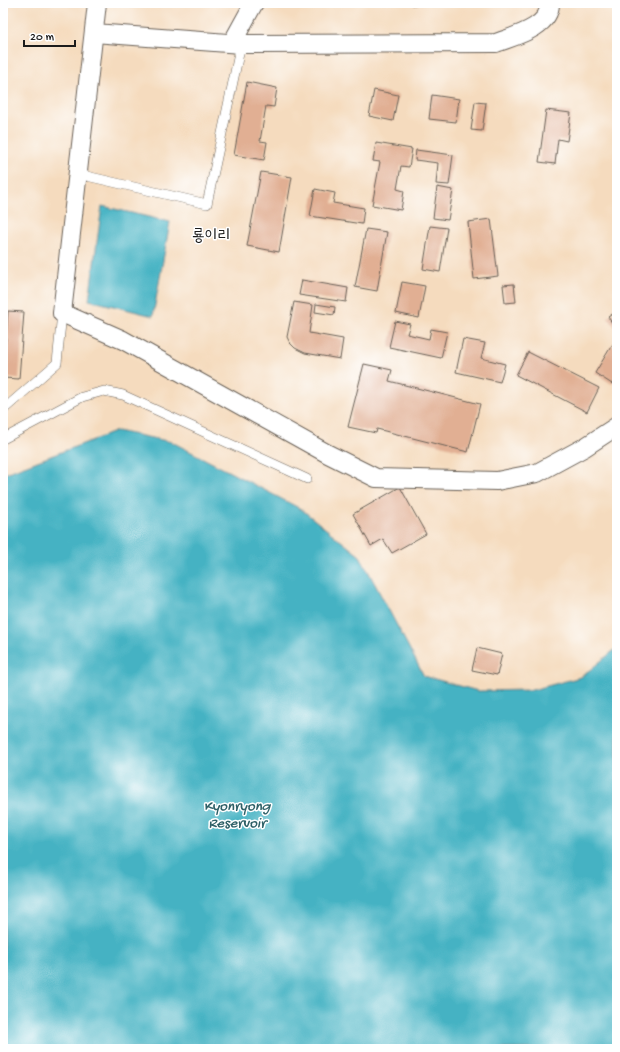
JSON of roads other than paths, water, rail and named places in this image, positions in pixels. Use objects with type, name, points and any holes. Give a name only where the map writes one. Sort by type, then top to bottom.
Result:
[{"type":"street","points":[[97,3],[62,313],[123,340],[328,454],[376,478],[497,481],[537,473],[617,426]]},
{"type":"street","points":[[237,44],[254,3]]},
{"type":"street","points":[[94,33],[237,44],[496,43],[529,31],[546,17],[550,3]]},
{"type":"lane","points":[[78,174],[207,204],[237,44]]},
{"type":"lane","points":[[3,410],[57,363],[62,313]]},
{"type":"lane","points":[[3,439],[82,396],[104,391],[123,395],[307,479]]},
{"type":"water","points":[[102,206],[170,222],[153,316],[89,300]]},
{"type":"water","name":"Kyonryong Reservoir","points":[[117,431],[172,442],[301,509],[360,556],[424,676],[478,691],[532,690],[581,677],[617,648],[617,1049],[3,1049],[3,474]]},
{"type":"district","name":"룡이리","points":[[211,237]]}]
